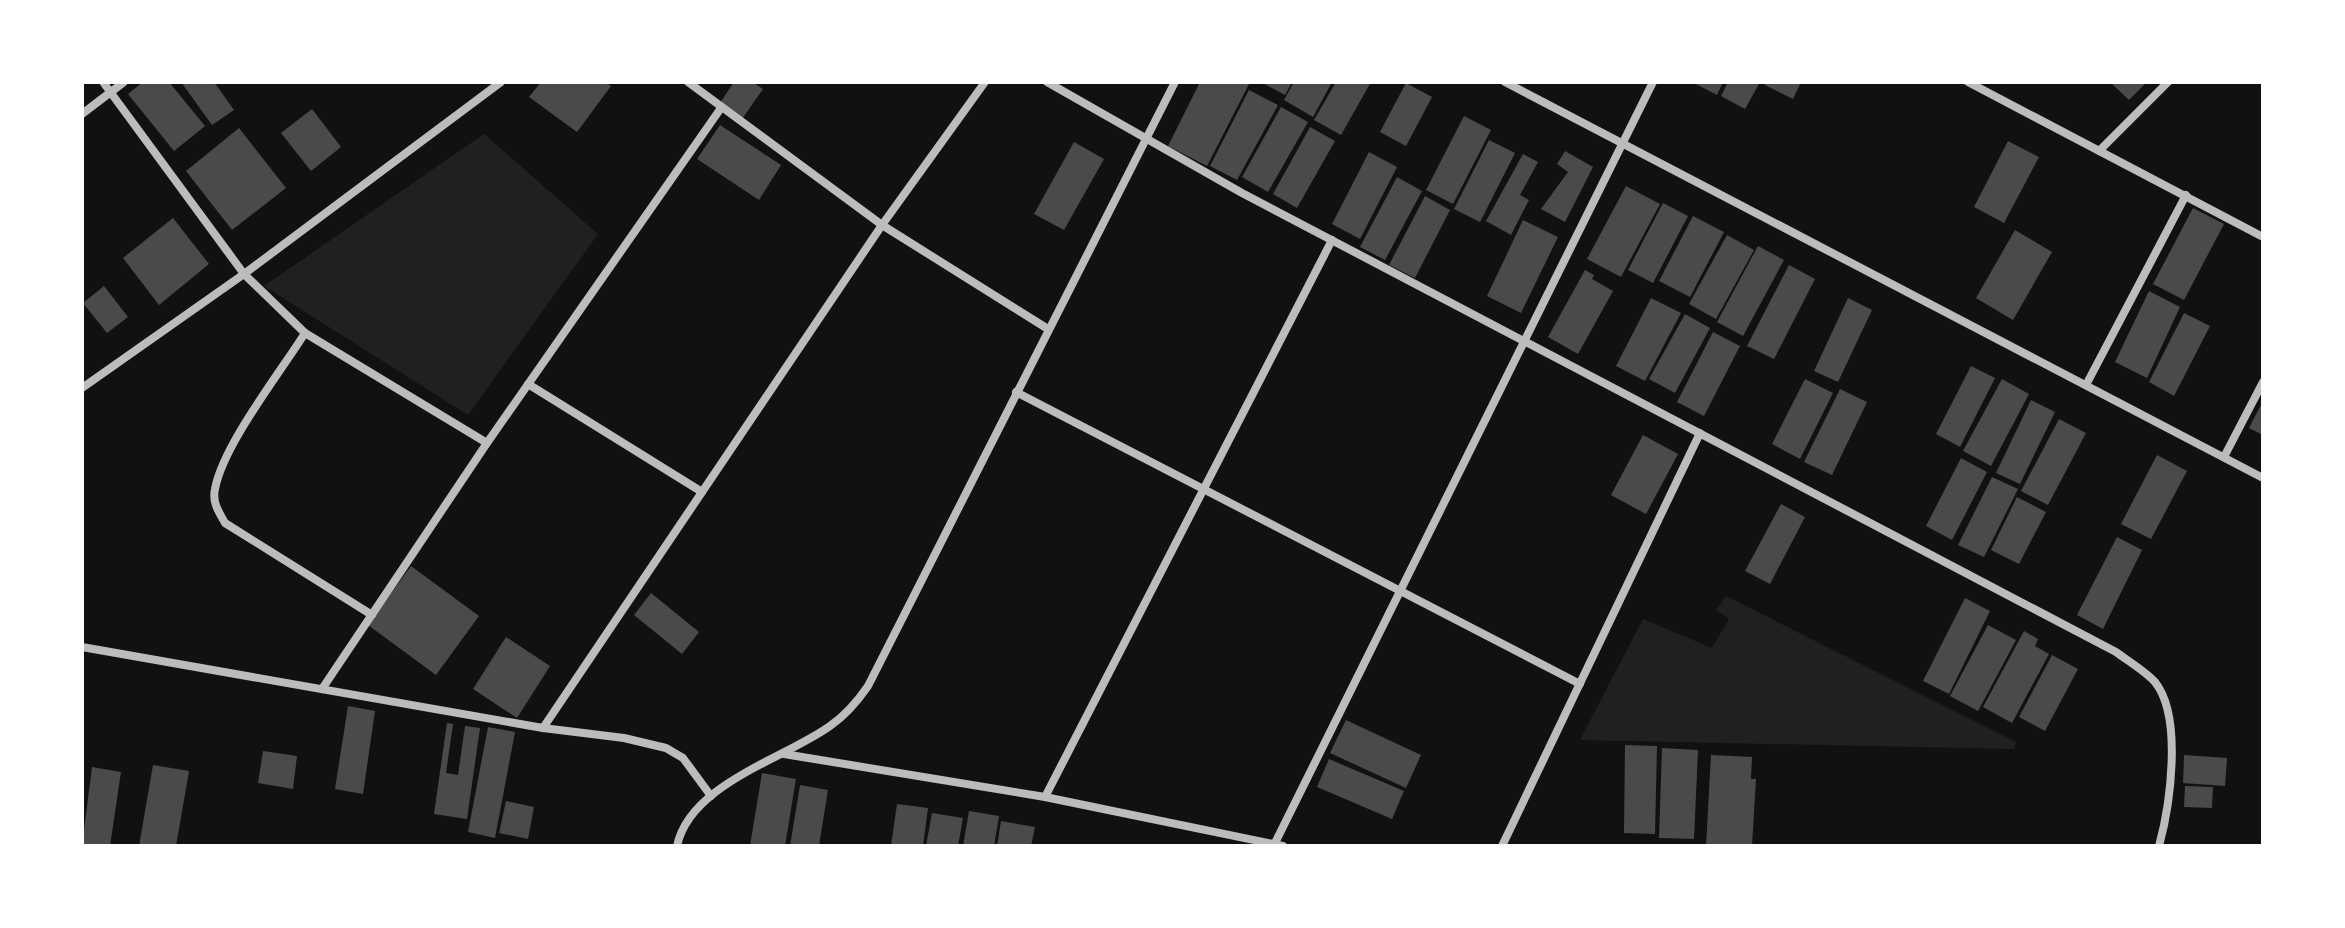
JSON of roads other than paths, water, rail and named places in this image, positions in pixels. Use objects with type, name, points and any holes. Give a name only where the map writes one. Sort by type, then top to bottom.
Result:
[{"type":"street","points":[[103,82],[244,274],[305,333],[487,443]]},
{"type":"street","points":[[82,114],[124,82]]},
{"type":"street","points":[[82,388],[244,274],[501,82]]},
{"type":"street","points":[[688,82],[882,225],[1048,329]]},
{"type":"street","points":[[543,728],[882,225],[985,82]]},
{"type":"street","points":[[1047,82],[1145,141],[2116,652],[2155,682],[2171,712],[2166,820],[2159,846]]},
{"type":"street","points":[[677,846],[690,818],[711,796],[830,726],[854,707],[868,686],[1175,82]]},
{"type":"street","points":[[1505,82],[2263,478]]},
{"type":"street","points":[[1274,845],[1653,82]]},
{"type":"street","points":[[1968,82],[1980,85],[2263,237]]},
{"type":"street","points":[[2099,151],[2168,82]]},
{"type":"street","points":[[322,689],[487,443],[721,108]]},
{"type":"street","points":[[2086,385],[2186,195]]},
{"type":"street","points":[[1045,797],[1332,240]]},
{"type":"street","points":[[305,333],[227,455],[214,490],[215,507],[225,523],[372,615]]},
{"type":"street","points":[[2224,457],[2263,382]]},
{"type":"street","points":[[528,384],[702,492]]},
{"type":"street","points":[[1016,392],[1580,684]]},
{"type":"street","points":[[1502,846],[1700,433]]},
{"type":"street","points":[[82,647],[543,728],[624,738],[666,748],[683,758],[711,796]]},
{"type":"street","points":[[783,754],[1045,797],[1283,846]]}]
